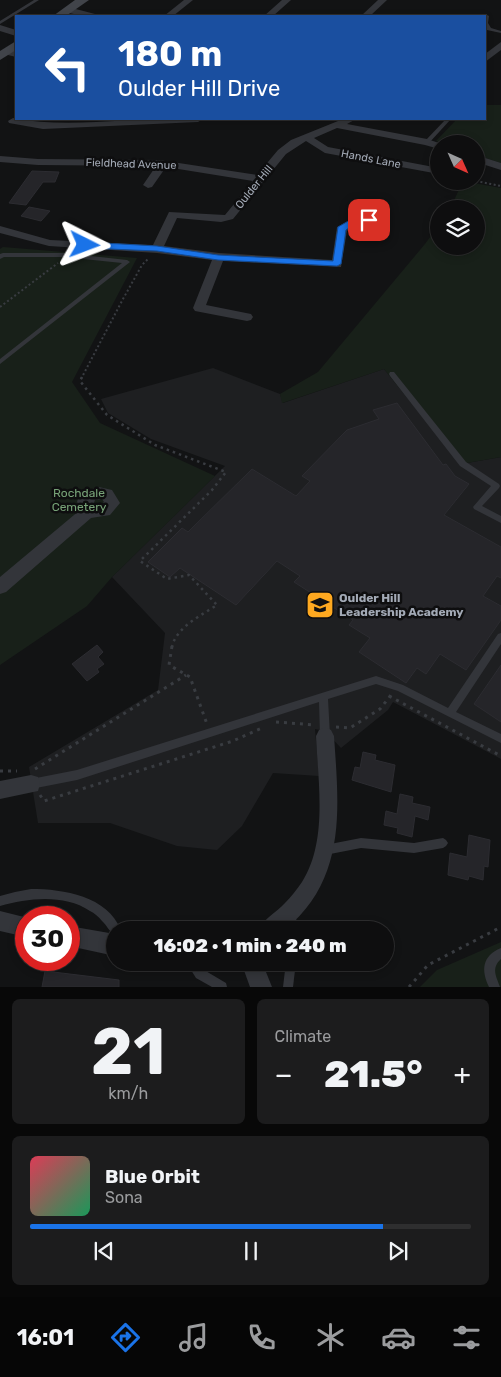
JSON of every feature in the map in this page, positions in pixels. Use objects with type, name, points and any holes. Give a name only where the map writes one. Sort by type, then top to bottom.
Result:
[{"type":"main road","points":[[63,13],[83,0]]},
{"type":"street","points":[[169,15],[189,0]]},
{"type":"street","points":[[269,15],[287,0]]},
{"type":"street","points":[[366,15],[383,0]]},
{"type":"street","points":[[63,13],[82,15]]},
{"type":"street","points":[[0,28],[15,34]]},
{"type":"street","points":[[486,58],[501,45]]},
{"type":"street","points":[[12,122],[43,126],[176,120]]},
{"type":"street","name":"Oulder Hill","points":[[157,249],[173,214],[221,219],[229,218],[282,152],[329,122],[344,120]]},
{"type":"street","points":[[329,122],[430,143]]},
{"type":"street","name":"Hands Lane","points":[[306,137],[325,150],[430,169]]},
{"type":"street","name":"Fieldhead Avenue","points":[[0,159],[38,162],[163,164],[261,179]]},
{"type":"street","points":[[485,161],[501,167]]},
{"type":"street","points":[[148,185],[163,164]]},
{"type":"street","points":[[0,229],[49,243],[157,249],[337,269],[341,229],[353,222],[382,220]]},
{"type":"street","points":[[218,257],[199,308],[248,316]]},
{"type":"street","points":[[0,587],[89,511]]},
{"type":"street","points":[[293,921],[319,870],[330,822],[325,731]]},
{"type":"street","points":[[0,790],[31,784]]},
{"type":"street","points":[[0,921],[15,924]]},
{"type":"street","points":[[80,938],[106,943]]},
{"type":"street","points":[[255,971],[261,987]]},
{"type":"lane","points":[[0,23],[37,0]]},
{"type":"lane","points":[[487,16],[486,23],[489,29],[501,32]]},
{"type":"lane","points":[[427,142],[448,120]]},
{"type":"lane","points":[[0,257],[64,256],[127,262],[0,362]]},
{"type":"lane","points":[[392,374],[463,464],[496,486],[477,508],[501,520]]},
{"type":"lane","points":[[450,713],[501,637]]},
{"type":"lane","points":[[31,784],[77,775],[376,680],[400,688],[501,739]]},
{"type":"lane","points":[[323,697],[325,731]]},
{"type":"lane","points":[[325,850],[361,843],[414,848],[444,843]]},
{"type":"lane","points":[[0,901],[16,895],[40,893],[79,899],[107,915],[111,921]]},
{"type":"lane","points":[[495,987],[490,978],[490,963],[493,958],[501,953]]},
{"type":"lane","points":[[198,971],[222,987]]},
{"type":"lane","points":[[288,987],[290,971]]},
{"type":"path","points":[[485,183],[501,186]]},
{"type":"path","points":[[157,249],[142,265],[80,381],[107,415],[155,445],[226,472],[212,490],[140,562],[167,579],[189,575],[217,605],[188,624],[173,642],[168,665],[190,677],[214,747]]},
{"type":"path","points":[[0,307],[57,265],[64,256]]},
{"type":"path","points":[[0,772],[35,770],[186,674]]},
{"type":"path","points":[[274,722],[325,731],[350,728],[380,709],[389,696],[400,688]]},
{"type":"path","points":[[389,696],[501,756]]},
{"type":"path","points":[[31,784],[44,801],[233,741],[266,726]]},
{"type":"path","points":[[410,987],[428,965],[501,927]]},
{"type":"shaded area","name":"Oulder Hill Leadership Academy","points":[[213,368],[280,394],[283,403],[384,369],[461,464],[501,457],[501,759],[393,702],[388,710],[341,748],[325,731],[315,729],[319,776],[273,773],[242,826],[217,850],[177,846],[110,823],[38,823],[29,767],[158,690],[165,633],[112,577],[225,466],[151,439],[108,413],[101,399]]},
{"type":"green space","points":[[486,105],[501,105],[501,163],[485,158],[485,135],[442,135],[456,120],[486,120]]},
{"type":"green space","points":[[485,185],[501,188],[501,457],[461,464],[384,369],[282,403],[280,394],[318,372],[430,237],[430,255],[485,255],[485,200],[454,200],[459,190],[485,190]]},
{"type":"green space","name":"Rochdale Cemetery","points":[[3,247],[137,258],[72,382],[100,423],[215,476],[112,577],[87,606],[0,665],[0,249]]},
{"type":"green space","points":[[501,942],[501,987],[420,987],[437,970]]},
{"type":"building","points":[[32,171],[59,172],[55,182],[43,182],[26,205],[9,203]]},
{"type":"building","points":[[29,207],[50,211],[41,221],[21,216]]},
{"type":"building","points":[[397,403],[443,465],[446,464],[455,476],[469,484],[444,515],[501,547],[501,578],[497,576],[483,596],[501,606],[501,620],[466,670],[440,654],[426,674],[417,668],[406,683],[359,652],[370,638],[349,625],[353,620],[294,582],[300,576],[277,561],[236,605],[180,568],[170,577],[148,562],[182,528],[188,532],[252,469],[296,496],[310,481],[302,476],[347,430],[379,419],[373,410]]},
{"type":"building","points":[[97,645],[103,652],[98,657],[104,664],[97,669],[99,672],[87,681],[72,664]]},
{"type":"building","points":[[501,665],[501,722],[474,704]]},
{"type":"building","points":[[363,752],[376,755],[375,760],[395,765],[391,792],[352,780],[355,767],[360,768]]},
{"type":"building","points":[[400,794],[413,797],[412,803],[430,807],[428,820],[415,816],[412,837],[397,833],[398,828],[384,825],[386,811],[397,814]]},
{"type":"building","points":[[469,835],[490,840],[488,867],[484,866],[483,880],[469,876],[468,880],[448,875],[450,853],[467,857]]},
{"type":"building","points":[[45,971],[119,980],[119,987],[42,987]]},
{"type":"place","name":"Oulder Hill Leadership Academy","points":[[320,605]]},
{"type":"route","points":[[85,245],[157,249],[218,257],[337,264],[341,229],[353,222],[369,220]]}]
